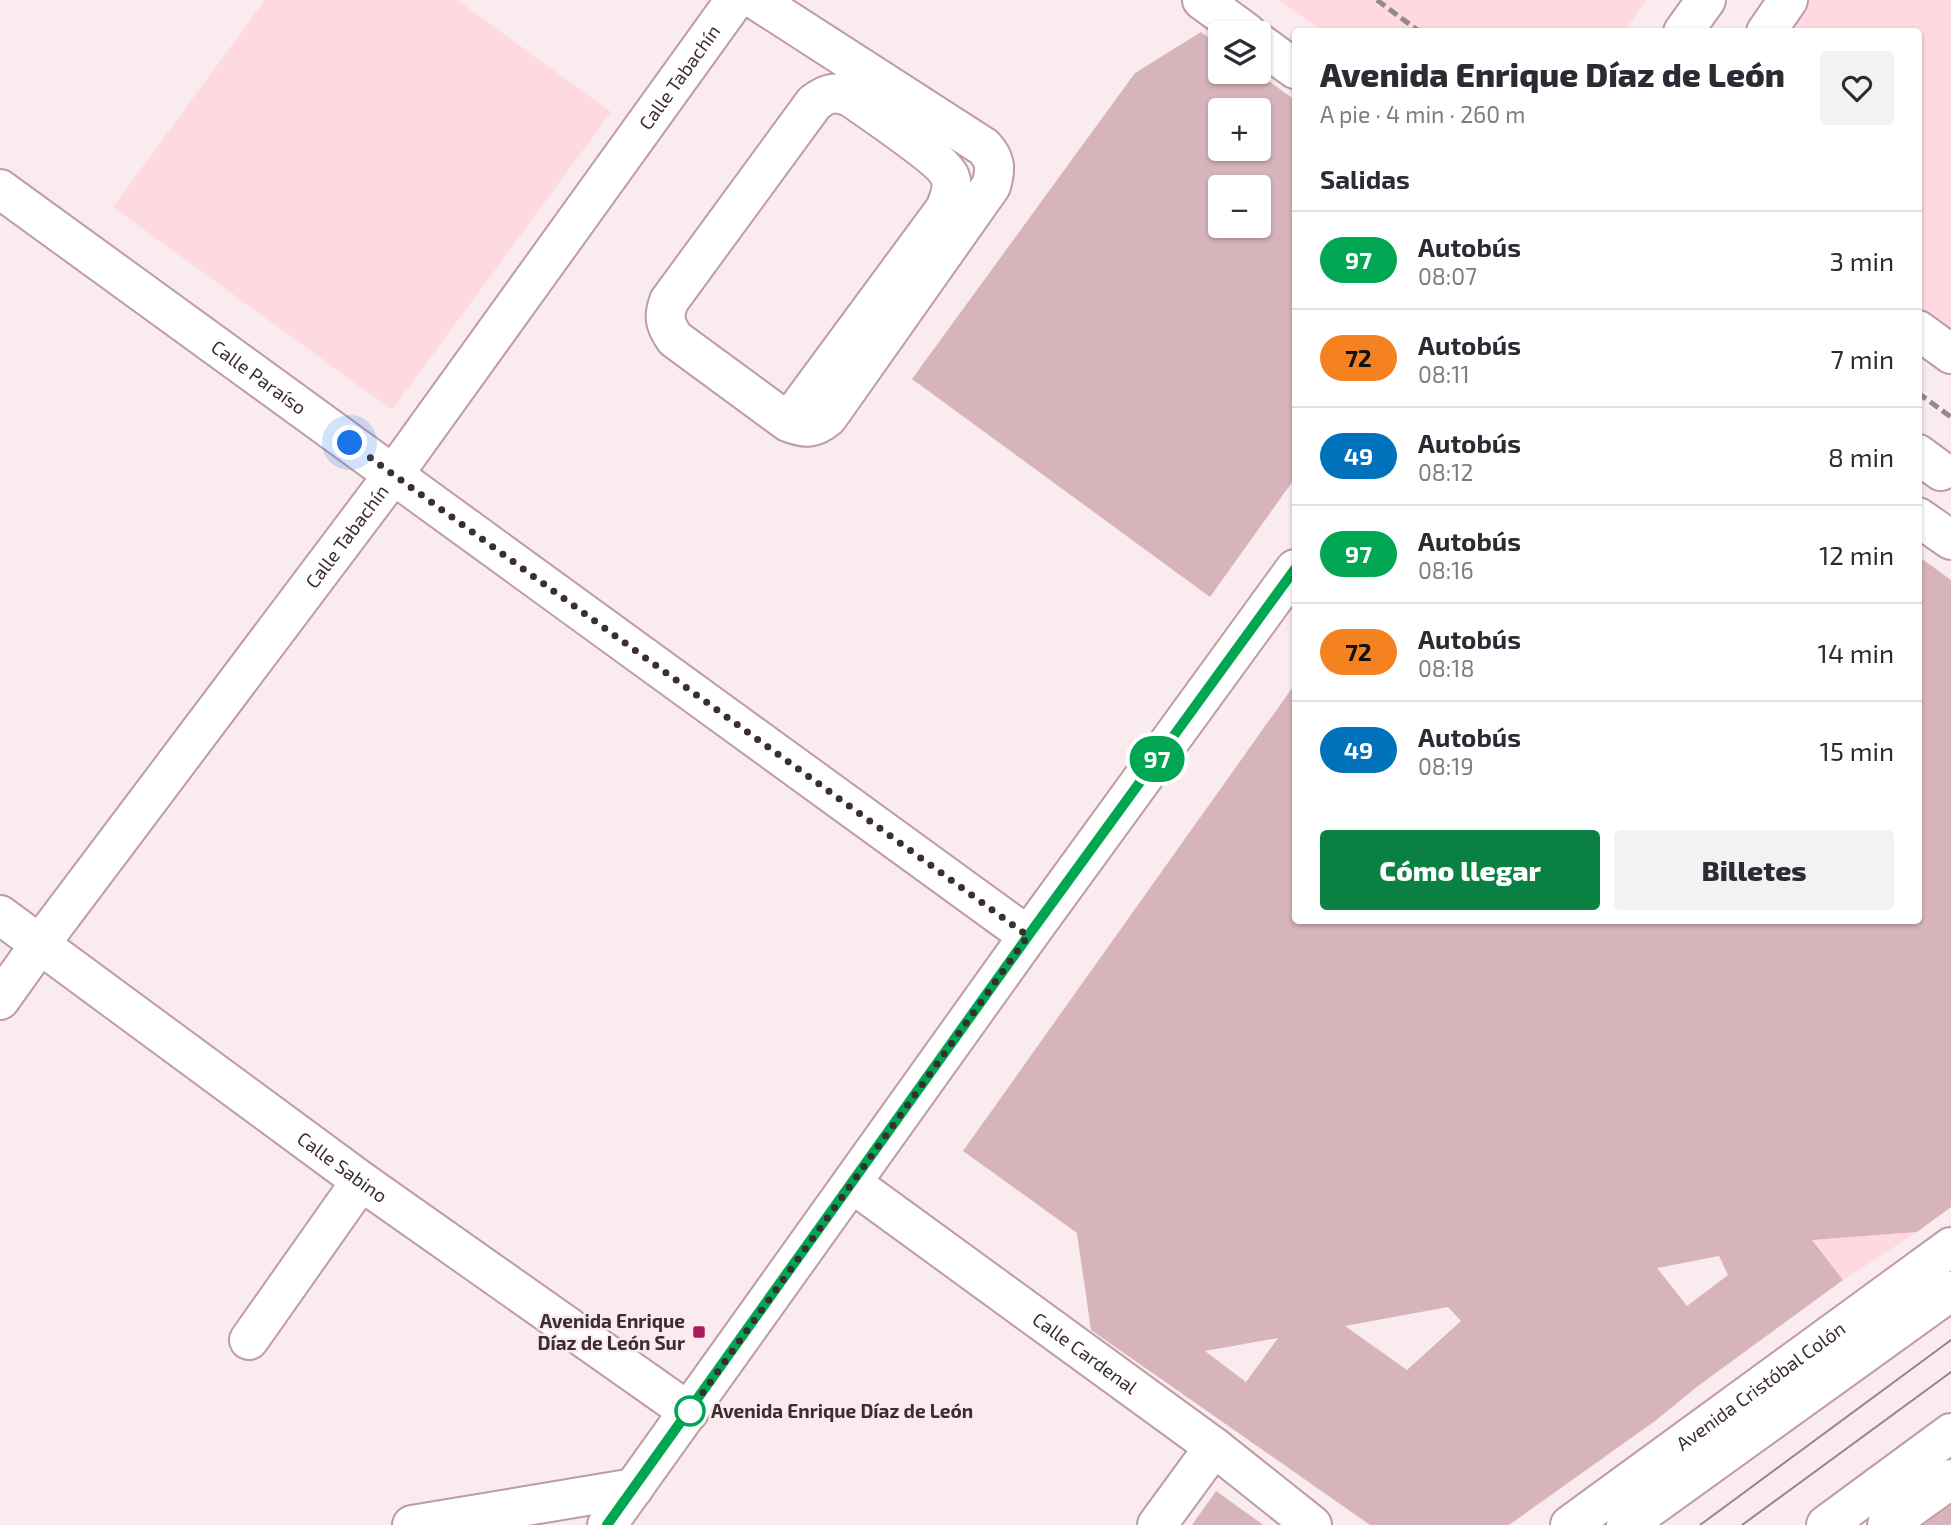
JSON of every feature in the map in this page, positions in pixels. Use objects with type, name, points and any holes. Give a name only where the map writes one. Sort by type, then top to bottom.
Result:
[{"type":"street","name":"Calle Tabachín","points":[[0,1000],[393,475],[735,0]]},
{"type":"street","points":[[756,0],[984,147],[993,158],[996,172],[991,186],[828,417],[817,426],[803,428],[788,422],[675,339],[667,328],[664,314],[669,301],[814,103],[825,94],[839,92],[852,98],[937,161],[950,177],[951,194],[945,209],[788,422]]},
{"type":"street","points":[[1202,0],[1231,21]]},
{"type":"street","points":[[1686,28],[1706,0]]},
{"type":"street","points":[[1769,28],[1788,0]]},
{"type":"street","points":[[1271,50],[1292,66]]},
{"type":"street","name":"Calle Paraíso","points":[[0,189],[1028,936]]},
{"type":"street","points":[[1922,333],[1951,354]]},
{"type":"street","points":[[1922,520],[1951,540]]},
{"type":"street","points":[[607,1525],[1028,936],[1292,573]]},
{"type":"street","name":"Calle Sabino","points":[[0,915],[361,1181],[689,1412]]},
{"type":"street","points":[[249,1340],[361,1181]]},
{"type":"street","name":"Calle Cardenal","points":[[853,1184],[1214,1447],[1312,1525]]},
{"type":"street","name":"Avenida Cristóbal Colón","points":[[1570,1525],[1951,1247]]},
{"type":"street","name":"Avenida Cristóbal Colón","points":[[1626,1525],[1951,1291]]},
{"type":"street","points":[[1826,1525],[1951,1433]]},
{"type":"street","points":[[1157,1525],[1214,1447]]},
{"type":"street","points":[[1887,1525],[1951,1479]]},
{"type":"street","points":[[412,1525],[634,1488]]},
{"type":"shaded area","points":[[265,0],[457,0],[611,112],[392,410],[113,207]]},
{"type":"shaded area","points":[[1278,0],[1647,0],[1626,28],[1318,28]]},
{"type":"shaded area","points":[[1778,0],[1951,0],[1951,364],[1922,343],[1922,28],[1758,28]]},
{"type":"shaded area","points":[[1917,1232],[1843,1280],[1812,1240]]},
{"type":"building","points":[[1201,32],[1208,37],[1208,84],[1271,83],[1292,98],[1292,482],[1210,597],[912,379],[1135,73]]},
{"type":"building","points":[[1922,559],[1951,580],[1951,1207],[1917,1232],[1812,1240],[1843,1280],[1698,1386],[1655,1421],[1509,1525],[1370,1525],[1091,1330],[1077,1233],[963,1151],[1292,688],[1292,924],[1922,924]],"holes":[[[1719,1256],[1728,1275],[1687,1306],[1657,1268]],[[1448,1307],[1461,1321],[1407,1370],[1345,1326]],[[1278,1338],[1246,1382],[1205,1351]]]},
{"type":"building","points":[[1216,1491],[1255,1519],[1263,1525],[1192,1525]]},
{"type":"building","points":[[1951,1504],[1951,1525],[1923,1525]]},
{"type":"tram line","points":[[1700,1525],[1951,1340]]},
{"type":"tram line","points":[[1742,1525],[1951,1372]]},
{"type":"railway","points":[[1377,0],[1415,28]]},
{"type":"railway","points":[[1922,396],[1951,417]]},
{"type":"bus line","name":"97","points":[[607,1525],[1028,936],[1292,573]]},
{"type":"place","name":"Avenida Enrique Díaz de León Sur","points":[[699,1332]]},
{"type":"place","name":"Avenida Enrique Díaz de León","points":[[690,1411]]},
{"type":"route","points":[[350,443],[1028,936],[690,1411]]}]
